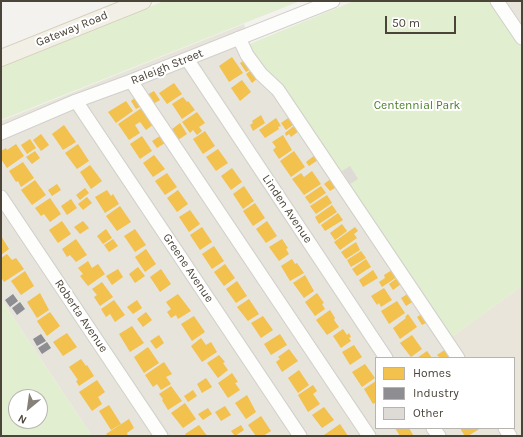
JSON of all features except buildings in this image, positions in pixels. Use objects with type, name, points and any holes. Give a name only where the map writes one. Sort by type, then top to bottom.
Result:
[{"type":"main road","name":"Gateway Road","points":[[1,58],[143,1]]},
{"type":"street","name":"Raleigh Street","points":[[1,132],[76,101],[131,81],[333,1]]},
{"type":"street","points":[[497,1],[522,38]]},
{"type":"street","points":[[239,38],[247,55],[261,74],[278,90],[457,357]]},
{"type":"street","name":"Linden Avenue","points":[[187,59],[385,357]]},
{"type":"street","points":[[131,81],[369,436]]},
{"type":"street","name":"Greene Avenue","points":[[76,101],[300,436]]},
{"type":"street","name":"Roberta Avenue","points":[[1,197],[161,436]]},
{"type":"shaded area","points":[[491,1],[522,1],[522,48]]},
{"type":"shaded area","points":[[244,24],[252,52],[461,357],[375,357],[375,429],[509,429],[513,436],[92,436],[1,299],[1,121]]},
{"type":"shaded area","points":[[522,286],[522,436],[513,436],[509,429],[515,429],[515,357],[461,357],[449,339]]},
{"type":"green space","points":[[164,1],[300,1],[1,120],[1,66]]},
{"type":"green space","name":"Centennial Park","points":[[354,1],[491,1],[522,48],[522,286],[449,339],[247,45]]},
{"type":"green space","points":[[1,299],[92,436],[1,436]]}]
